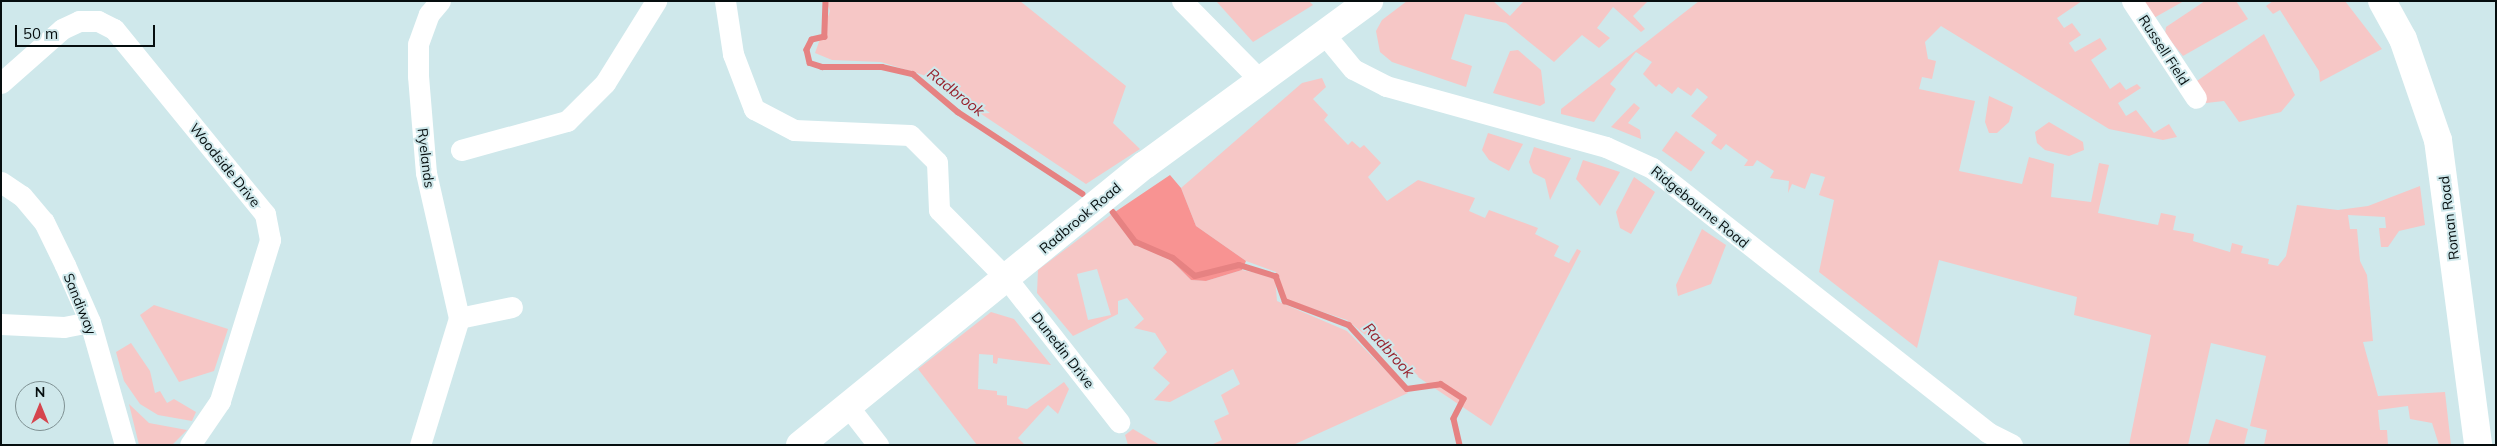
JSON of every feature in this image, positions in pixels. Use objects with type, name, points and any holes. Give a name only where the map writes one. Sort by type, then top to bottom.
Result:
[{"type":"main road","name":"Radbrook Road","points":[[800,445],[847,405],[1007,279],[1144,165],[1369,1]]},
{"type":"main road","name":"Roman Road","points":[[2382,1],[2403,40],[2438,140],[2478,445]]},
{"type":"street","name":"Ryelands","points":[[420,445],[459,318],[426,173],[418,76],[418,44],[429,14],[440,1]]},
{"type":"street","points":[[461,150],[566,121],[605,82],[656,1]]},
{"type":"street","name":"Dunedin Drive","points":[[725,1],[733,54],[754,109],[794,130],[910,135],[937,162],[939,210],[1007,279],[1119,422]]},
{"type":"street","points":[[1182,1],[1261,81]]},
{"type":"street","name":"Russell Field","points":[[2132,1],[2196,98]]},
{"type":"street","name":"Woodside Drive","points":[[1,83],[62,30],[79,21],[98,21],[114,29],[265,214],[270,240],[226,383],[202,433],[190,445]]},
{"type":"street","name":"Ridgebourne Road","points":[[1324,35],[1353,69],[1386,86],[1606,148],[1652,168],[1988,432],[2012,445]]},
{"type":"street","name":"Sandiway","points":[[1,182],[22,196],[44,222],[90,322],[125,445]]},
{"type":"street","points":[[459,318],[512,307]]},
{"type":"street","points":[[1,324],[64,327],[90,322]]},
{"type":"street","points":[[847,405],[878,445]]},
{"type":"shaded area","points":[[826,1],[1020,1],[1126,86],[1113,123],[1140,149],[1086,184],[923,75],[881,62],[832,60],[815,53],[830,11]]},
{"type":"shaded area","points":[[1216,1],[1309,1],[1313,5],[1253,42]]},
{"type":"shaded area","points":[[1407,1],[1493,1],[1510,16],[1524,1],[1648,1],[1633,16],[1645,29],[1641,32],[1613,7],[1597,28],[1610,38],[1599,48],[1582,35],[1554,62],[1506,23],[1465,14],[1451,59],[1472,66],[1466,87],[1392,62],[1380,52],[1376,31],[1382,20]]},
{"type":"shaded area","points":[[1699,1],[2082,1],[2057,18],[2064,28],[2072,23],[2081,35],[2069,43],[2075,52],[2100,38],[2107,49],[2091,60],[2110,89],[2120,82],[2126,90],[2137,84],[2141,88],[2118,103],[2126,116],[2136,110],[2154,133],[2169,124],[2177,137],[2163,140],[2109,129],[1941,26],[1925,42],[1928,59],[1936,61],[1932,79],[1922,77],[1919,89],[1975,101],[1959,171],[2022,184],[2029,157],[2054,164],[2051,197],[2091,202],[2099,163],[2109,165],[2098,213],[2158,225],[2161,213],[2176,216],[2173,230],[2194,234],[2193,241],[2230,252],[2232,243],[2243,246],[2241,253],[2269,259],[2268,264],[2278,266],[2286,256],[2297,205],[2338,210],[2368,206],[2420,186],[2425,225],[2399,231],[2388,247],[2381,247],[2379,228],[2386,228],[2385,217],[2348,215],[2350,229],[2357,229],[2360,261],[2367,275],[2373,341],[2363,342],[2378,396],[2445,392],[2451,445],[2439,445],[2432,423],[2410,419],[2408,406],[2378,410],[2380,430],[2387,430],[2388,445],[2264,445],[2267,430],[2250,426],[2266,356],[2211,343],[2188,445],[2129,445],[2151,335],[2074,315],[2077,297],[1939,260],[1917,348],[1819,272],[1834,200],[1819,195],[1825,177],[1811,173],[1805,189],[1792,184],[1788,193],[1789,181],[1770,178],[1774,171],[1757,160],[1753,166],[1744,166],[1748,160],[1726,144],[1721,150],[1711,143],[1717,135],[1691,116],[1708,97],[1697,88],[1691,96],[1678,87],[1672,94],[1659,84],[1656,87],[1643,74],[1652,62],[1636,52],[1610,84],[1616,89],[1594,122],[1561,114],[1561,109]]},
{"type":"shaded area","points":[[2142,1],[2184,1],[2152,19]]},
{"type":"shaded area","points":[[2205,1],[2236,1],[2248,19],[2183,56],[2165,34],[2166,27]]},
{"type":"shaded area","points":[[2273,1],[2345,1],[2382,49],[2320,82],[2319,71],[2280,10],[2273,14],[2266,6]]},
{"type":"shaded area","points":[[2264,34],[2295,95],[2281,112],[2239,122],[2224,101],[2206,103],[2194,83]]},
{"type":"shaded area","points":[[1518,50],[1541,70],[1545,103],[1540,106],[1493,93],[1510,51]]},
{"type":"shaded area","points":[[1322,78],[1326,87],[1313,99],[1328,115],[1324,120],[1348,145],[1352,141],[1360,148],[1364,145],[1381,163],[1368,177],[1387,201],[1418,180],[1475,198],[1469,211],[1485,218],[1489,210],[1538,228],[1535,234],[1559,246],[1554,256],[1569,263],[1577,249],[1581,251],[1491,426],[1409,371],[1347,320],[1287,300],[1276,272],[1246,261],[1196,226],[1181,188],[1302,83]]},
{"type":"shaded area","points":[[1989,96],[2013,107],[2009,122],[1997,133],[1989,133],[1985,122]]},
{"type":"shaded area","points":[[1634,103],[1640,108],[1628,123],[1640,130],[1641,139],[1611,127]]},
{"type":"shaded area","points":[[2049,122],[2083,142],[2084,150],[2069,156],[2045,150],[2037,143],[2035,132]]},
{"type":"shaded area","points":[[1676,131],[1705,152],[1691,172],[1662,150]]},
{"type":"shaded area","points":[[1488,133],[1523,144],[1509,171],[1489,160],[1482,150]]},
{"type":"shaded area","points":[[1534,147],[1571,158],[1550,200],[1545,179],[1533,173],[1529,162]]},
{"type":"shaded area","points":[[1583,160],[1620,172],[1600,206],[1576,179]]},
{"type":"shaded area","points":[[1170,175],[1181,188],[1196,226],[1246,261],[1242,270],[1206,281],[1191,280],[1171,260],[1133,243],[1112,214]]},
{"type":"shaded area","points":[[1634,177],[1655,192],[1631,234],[1620,228],[1616,212]]},
{"type":"shaded area","points":[[1112,214],[1133,243],[1171,260],[1191,280],[1206,281],[1242,270],[1275,277],[1277,301],[1347,331],[1408,393],[1293,445],[1211,445],[1222,440],[1214,421],[1229,414],[1221,395],[1240,384],[1233,369],[1170,402],[1154,400],[1170,383],[1153,368],[1167,352],[1155,333],[1134,328],[1144,319],[1127,298],[1118,301],[1118,314],[1073,336],[1037,293],[1038,270]],"holes":[[[1097,269],[1111,315],[1088,320],[1077,274]]]},
{"type":"shaded area","points":[[1702,229],[1726,245],[1711,284],[1678,296],[1676,285]]},
{"type":"shaded area","points":[[154,305],[228,329],[214,371],[179,382],[140,315]]},
{"type":"shaded area","points":[[991,312],[1014,319],[1051,365],[998,358],[997,364],[993,363],[993,355],[979,354],[978,389],[997,391],[997,395],[1007,396],[1007,405],[1027,409],[1064,382],[1069,389],[1058,414],[1048,405],[1018,438],[1025,445],[977,445],[918,369]]},
{"type":"shaded area","points":[[131,343],[150,371],[155,393],[160,391],[167,403],[174,399],[196,412],[192,421],[158,415],[140,404],[124,381],[116,352]]},
{"type":"shaded area","points":[[129,404],[149,423],[187,430],[172,445],[139,445]]},
{"type":"shaded area","points":[[2216,419],[2248,429],[2244,445],[2208,445]]},
{"type":"shaded area","points":[[1133,429],[1160,445],[1128,445],[1125,435]]},
{"type":"waterway","name":"Radbrook","points":[[826,1],[825,37],[812,40],[807,50],[810,63],[822,67],[882,67],[913,74],[958,112],[1083,194]]},
{"type":"waterway","name":"Radbrook","points":[[1113,212],[1136,242],[1173,258],[1195,276],[1239,265],[1276,276],[1285,301],[1349,325],[1407,389],[1441,384],[1464,399],[1454,419],[1460,445]]}]
